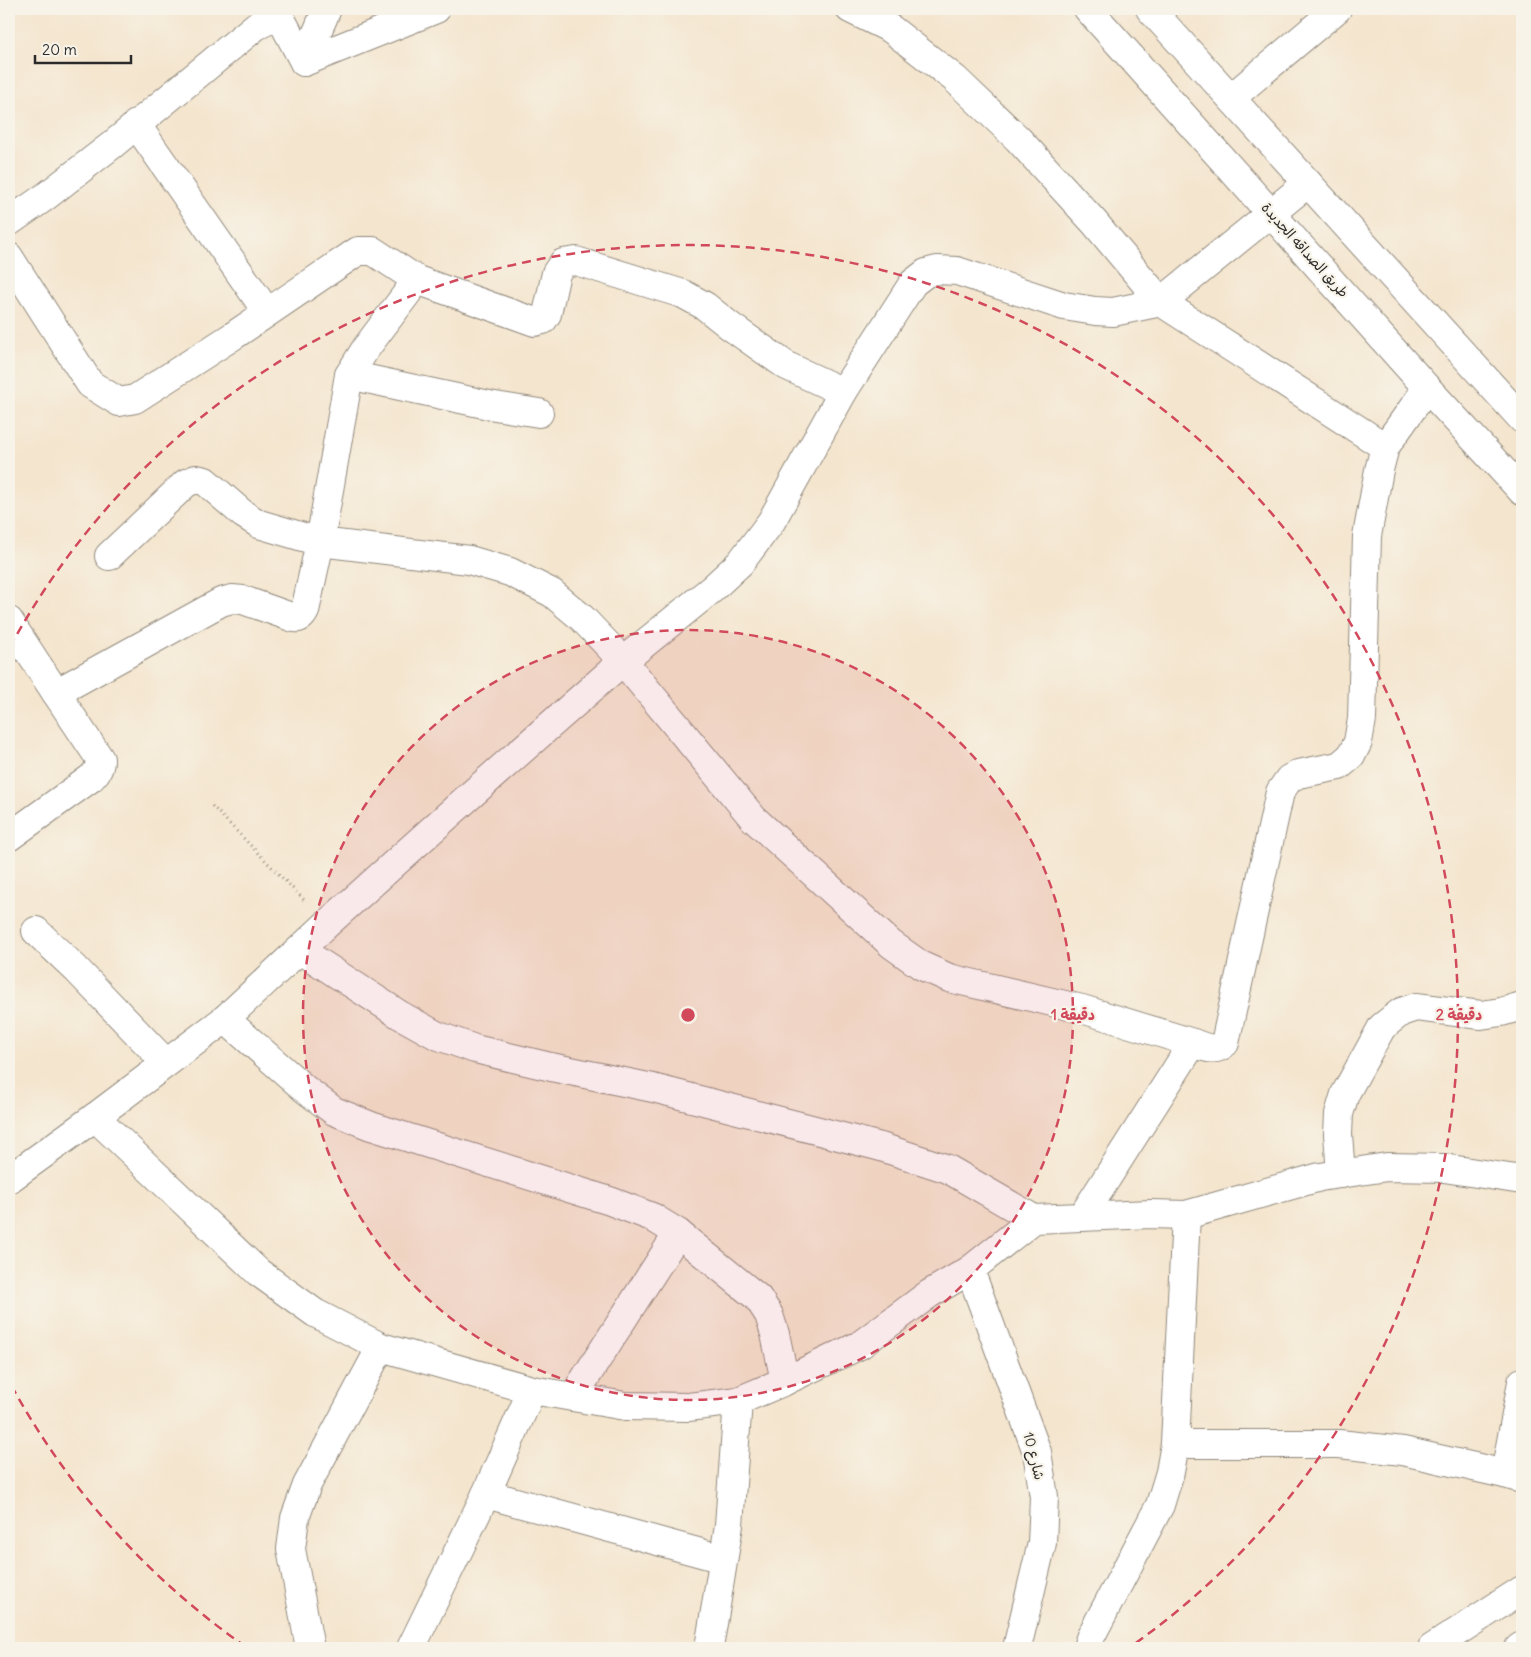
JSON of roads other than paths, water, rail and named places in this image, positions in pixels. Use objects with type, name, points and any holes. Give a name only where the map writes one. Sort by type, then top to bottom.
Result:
[{"type":"street","points":[[304,62],[327,9]]},
{"type":"street","points":[[304,62],[436,9]]},
{"type":"street","points":[[850,9],[892,29],[962,85],[1018,139],[1094,222],[1161,302],[1385,447]]},
{"type":"street","name":"طريق الصداقه الجديدة","points":[[1088,9],[1427,388],[1522,491]]},
{"type":"street","points":[[1150,9],[1522,419]]},
{"type":"street","points":[[1231,98],[1337,9]]},
{"type":"street","points":[[9,222],[45,197],[275,12],[304,62]]},
{"type":"street","points":[[136,124],[267,312]]},
{"type":"street","points":[[9,1179],[225,1019],[327,924],[623,661],[712,589],[740,563],[772,522],[843,392],[913,283],[926,273],[937,270],[957,271],[1064,306],[1095,311],[1113,312],[1161,302],[1308,183]]},
{"type":"street","points":[[9,257],[90,384],[119,402],[135,399],[358,251],[374,250],[418,280],[535,322],[543,320],[548,314],[556,272],[563,263],[576,261],[684,294],[705,306],[787,366],[843,392]]},
{"type":"street","points":[[56,693],[221,602],[232,599],[243,600],[294,618],[302,616],[305,611],[320,542],[349,375],[366,348],[418,280]]},
{"type":"street","points":[[349,375],[539,414]]},
{"type":"street","points":[[109,556],[186,483],[196,480],[205,481],[243,514],[259,524],[320,542],[469,560],[510,572],[552,593],[582,618],[623,661],[753,818],[890,944],[922,966],[949,978],[1082,1009],[1215,1049],[1220,1048],[1225,1043],[1280,792],[1289,779],[1298,774],[1339,766],[1351,756],[1358,742],[1362,719],[1366,536],[1385,447],[1427,388]]},
{"type":"street","points":[[9,621],[100,759],[98,771],[91,778],[9,837]]},
{"type":"street","points":[[36,931],[76,969],[166,1063]]},
{"type":"street","points":[[300,950],[400,1015],[436,1035],[474,1049],[653,1088],[881,1147],[948,1170],[1034,1219],[1186,1214],[1320,1177],[1387,1167],[1444,1168],[1522,1180]]},
{"type":"street","points":[[1341,1174],[1338,1134],[1339,1114],[1345,1094],[1382,1026],[1400,1012],[1416,1007],[1482,1015],[1522,1006]]},
{"type":"street","points":[[225,1019],[306,1090],[334,1111],[371,1126],[610,1201],[652,1217],[678,1233],[758,1298],[769,1315],[786,1381]]},
{"type":"street","points":[[1082,1217],[1193,1043]]},
{"type":"street","points":[[95,1117],[258,1272],[315,1313],[381,1347],[532,1390],[625,1406],[679,1407],[738,1401],[786,1381],[860,1345],[929,1294],[970,1270],[1034,1219]]},
{"type":"street","points":[[1087,1648],[1090,1638],[1160,1505],[1170,1472],[1175,1444],[1186,1214]]},
{"type":"street","points":[[573,1397],[678,1233]]},
{"type":"street","name":"شارع 10","points":[[970,1270],[1036,1452],[1044,1497],[1042,1543],[1017,1648]]},
{"type":"street","points":[[310,1648],[291,1549],[294,1518],[307,1485],[381,1347]]},
{"type":"street","points":[[1175,1444],[1339,1444],[1403,1451],[1514,1476],[1522,1382]]},
{"type":"street","points":[[411,1648],[486,1494],[532,1390]]},
{"type":"street","points":[[709,1648],[729,1525],[738,1401]]},
{"type":"street","points":[[486,1494],[723,1559]]},
{"type":"street","points":[[1432,1648],[1522,1590]]}]
